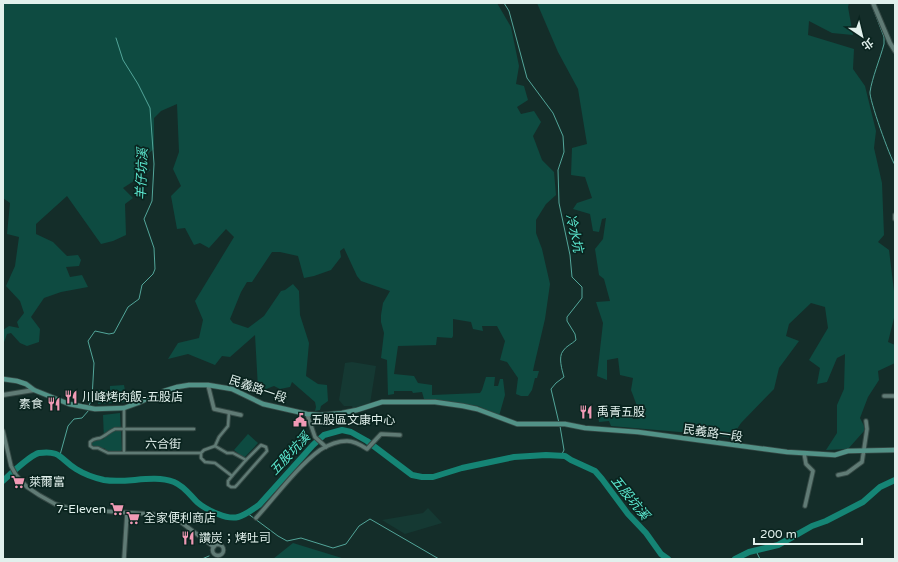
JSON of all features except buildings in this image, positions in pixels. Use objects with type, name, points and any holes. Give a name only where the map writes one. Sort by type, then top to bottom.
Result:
[{"type":"main road","name":"民義路一段","points":[[3,379],[26,384],[34,390],[69,404],[95,409],[124,408],[177,387],[188,385],[208,386],[232,389],[263,404],[307,414],[320,415],[342,413],[382,402],[435,402],[463,406],[488,412],[517,424],[559,424],[585,428],[638,432],[719,444],[804,453],[835,455],[848,451],[895,450]]},
{"type":"street","points":[[874,3],[890,43],[895,51]]},
{"type":"street","points":[[208,386],[214,409],[241,415]]},
{"type":"street","points":[[3,395],[34,390]]},
{"type":"street","points":[[884,396],[895,396]]},
{"type":"street","points":[[124,408],[124,452]]},
{"type":"street","points":[[229,412],[228,426],[219,437],[215,446],[227,453],[233,453],[246,460]]},
{"type":"street","points":[[307,414],[315,437],[325,446]]},
{"type":"street","points":[[838,475],[847,473],[862,462],[867,429],[866,421]]},
{"type":"street","name":"六合街","points":[[194,428],[115,429],[109,431],[100,438],[93,439],[90,442],[90,446],[108,452],[201,453],[204,450],[215,446]]},
{"type":"street","points":[[3,431],[11,466],[16,475],[27,487],[38,495],[61,506],[72,509],[172,516],[214,546]]},
{"type":"street","points":[[256,518],[297,472],[325,446],[347,441],[353,442],[367,449],[381,434],[400,435]]},
{"type":"street","points":[[261,445],[266,447],[266,451],[235,487],[228,485],[228,481],[232,476],[261,445]]},
{"type":"street","points":[[201,453],[201,458],[205,462],[215,463],[232,476]]},
{"type":"street","points":[[804,453],[806,464],[813,471],[805,506]]},
{"type":"street","points":[[124,559],[127,513]]},
{"type":"shaded area","points":[[3,3],[497,3],[511,27],[519,66],[516,84],[524,86],[528,100],[517,107],[521,114],[534,111],[541,122],[533,136],[542,160],[554,172],[556,195],[546,204],[536,220],[536,233],[542,249],[550,284],[545,319],[533,371],[539,371],[537,378],[535,378],[532,390],[528,396],[516,394],[518,378],[507,362],[500,360],[505,341],[497,326],[482,326],[483,331],[473,329],[471,322],[453,319],[452,338],[437,337],[436,345],[398,346],[394,374],[414,376],[418,383],[432,385],[432,395],[480,393],[486,377],[495,377],[494,386],[498,386],[500,379],[503,379],[505,395],[499,416],[478,406],[424,399],[422,392],[413,393],[412,391],[394,391],[394,394],[388,395],[387,360],[381,358],[384,333],[381,315],[383,303],[390,291],[361,281],[357,276],[344,248],[340,251],[341,257],[331,270],[304,278],[298,256],[280,252],[272,252],[252,282],[247,282],[241,292],[230,319],[233,323],[248,328],[264,316],[281,291],[293,284],[299,291],[300,315],[309,343],[306,376],[318,384],[327,385],[328,401],[321,406],[320,410],[315,411],[315,402],[292,382],[290,387],[280,389],[274,386],[266,389],[258,388],[255,335],[230,357],[222,356],[215,365],[188,354],[168,359],[178,343],[199,338],[203,320],[195,301],[234,237],[226,229],[209,248],[200,243],[194,245],[185,228],[177,229],[171,196],[181,186],[173,169],[179,152],[177,104],[161,111],[154,118],[154,149],[149,153],[147,168],[151,170],[123,188],[133,198],[125,204],[126,235],[113,241],[101,244],[67,196],[36,224],[36,234],[53,242],[67,256],[78,255],[81,260],[79,266],[66,267],[70,277],[82,275],[88,287],[61,292],[44,298],[31,317],[40,329],[39,342],[27,346],[20,343],[11,333],[7,334],[3,345],[3,330],[9,326],[19,328],[17,322],[24,313],[20,301],[6,286],[15,266],[19,237],[7,234],[10,203],[3,198]]},
{"type":"shaded area","points":[[537,3],[849,3],[848,7],[853,35],[832,33],[809,21],[808,35],[854,49],[853,69],[865,86],[876,131],[874,148],[882,183],[884,235],[878,242],[889,250],[895,299],[895,314],[888,342],[895,345],[895,363],[878,371],[879,380],[868,397],[860,418],[864,426],[864,431],[848,449],[826,450],[837,433],[837,405],[844,389],[845,354],[837,358],[827,382],[817,384],[820,368],[809,360],[828,328],[825,307],[811,303],[789,324],[786,336],[799,341],[779,368],[774,389],[741,423],[731,438],[714,435],[611,426],[609,421],[599,422],[598,416],[632,413],[637,406],[631,390],[633,378],[620,375],[618,358],[607,360],[607,380],[597,376],[603,323],[596,302],[610,301],[604,279],[599,275],[595,249],[603,239],[606,218],[602,219],[599,232],[593,231],[590,214],[573,209],[577,203],[592,198],[585,177],[571,175],[572,148],[587,144],[578,89],[558,52]]},
{"type":"shaded area","points":[[352,362],[376,366],[370,404],[353,409],[352,406],[344,406],[339,400],[345,363]]},
{"type":"shaded area","points":[[124,385],[127,402],[98,404],[98,390],[110,390],[110,386]]},
{"type":"shaded area","points":[[120,413],[122,450],[119,452],[109,452],[104,448],[94,448],[91,445],[91,442],[94,440],[104,439],[103,415]]},
{"type":"shaded area","points":[[248,434],[258,443],[244,458],[234,450]]},
{"type":"shaded area","points":[[428,508],[442,523],[405,534],[382,520],[423,513]]},
{"type":"shaded area","points":[[293,543],[345,559],[273,559]]},
{"type":"waterway","name":"冷水坑","points":[[504,3],[509,11],[527,78],[553,113],[563,136],[564,152],[558,170],[559,203],[570,255],[572,277],[582,287],[582,298],[567,317],[567,321],[575,334],[576,340],[564,349],[561,357],[564,377],[551,389],[559,423]]},
{"type":"waterway","points":[[871,3],[884,37],[884,44],[870,92],[880,128],[895,165]]},
{"type":"waterway","name":"羊仔坑溪","points":[[89,406],[92,398],[94,363],[88,341],[95,331],[109,334],[114,333],[128,307],[139,299],[142,285],[153,274],[155,269],[154,248],[144,219],[152,201],[154,164],[150,108],[138,84],[123,60],[116,38]]},
{"type":"waterway","name":"羊仔坑溪","points":[[60,455],[68,426],[74,419],[82,418],[89,410]]},
{"type":"waterway","name":"冷水坑","points":[[560,426],[564,450],[561,456]]},
{"type":"waterway","name":"五股坑溪","points":[[3,481],[31,457],[36,454],[46,452],[60,456],[79,471],[104,480],[122,481],[157,479],[174,482],[184,488],[197,502],[207,509],[230,518],[235,518],[244,515],[259,505],[313,445],[324,435],[342,430],[351,432],[367,441],[412,475],[422,477],[433,477],[462,468],[514,457],[546,455],[565,456],[595,471],[628,514],[646,533],[661,554],[668,559]]},
{"type":"waterway","name":"五股坑溪","points":[[735,559],[749,552],[778,545],[812,526],[826,521],[863,502],[880,487],[895,480]]},
{"type":"waterway","points":[[247,513],[287,541],[301,538],[333,548],[346,544],[359,526],[370,519],[439,559]]},
{"type":"waterway","points":[[756,551],[760,559]]},
{"type":"waterway","points":[[202,559],[209,556]]},
{"type":"place","name":"川峰烤肉飯-五股店","points":[[71,397]]},
{"type":"place","name":"素食","points":[[54,404]]},
{"type":"place","name":"禹青五股","points":[[586,412]]},
{"type":"place","name":"五股區文康中心","points":[[300,420]]},
{"type":"place","name":"萊爾富","points":[[18,482]]},
{"type":"place","name":"7-Eleven","points":[[117,509]]},
{"type":"place","name":"全家便利商店","points":[[133,518]]},
{"type":"place","name":"讚炭；烤吐司","points":[[188,538]]}]
